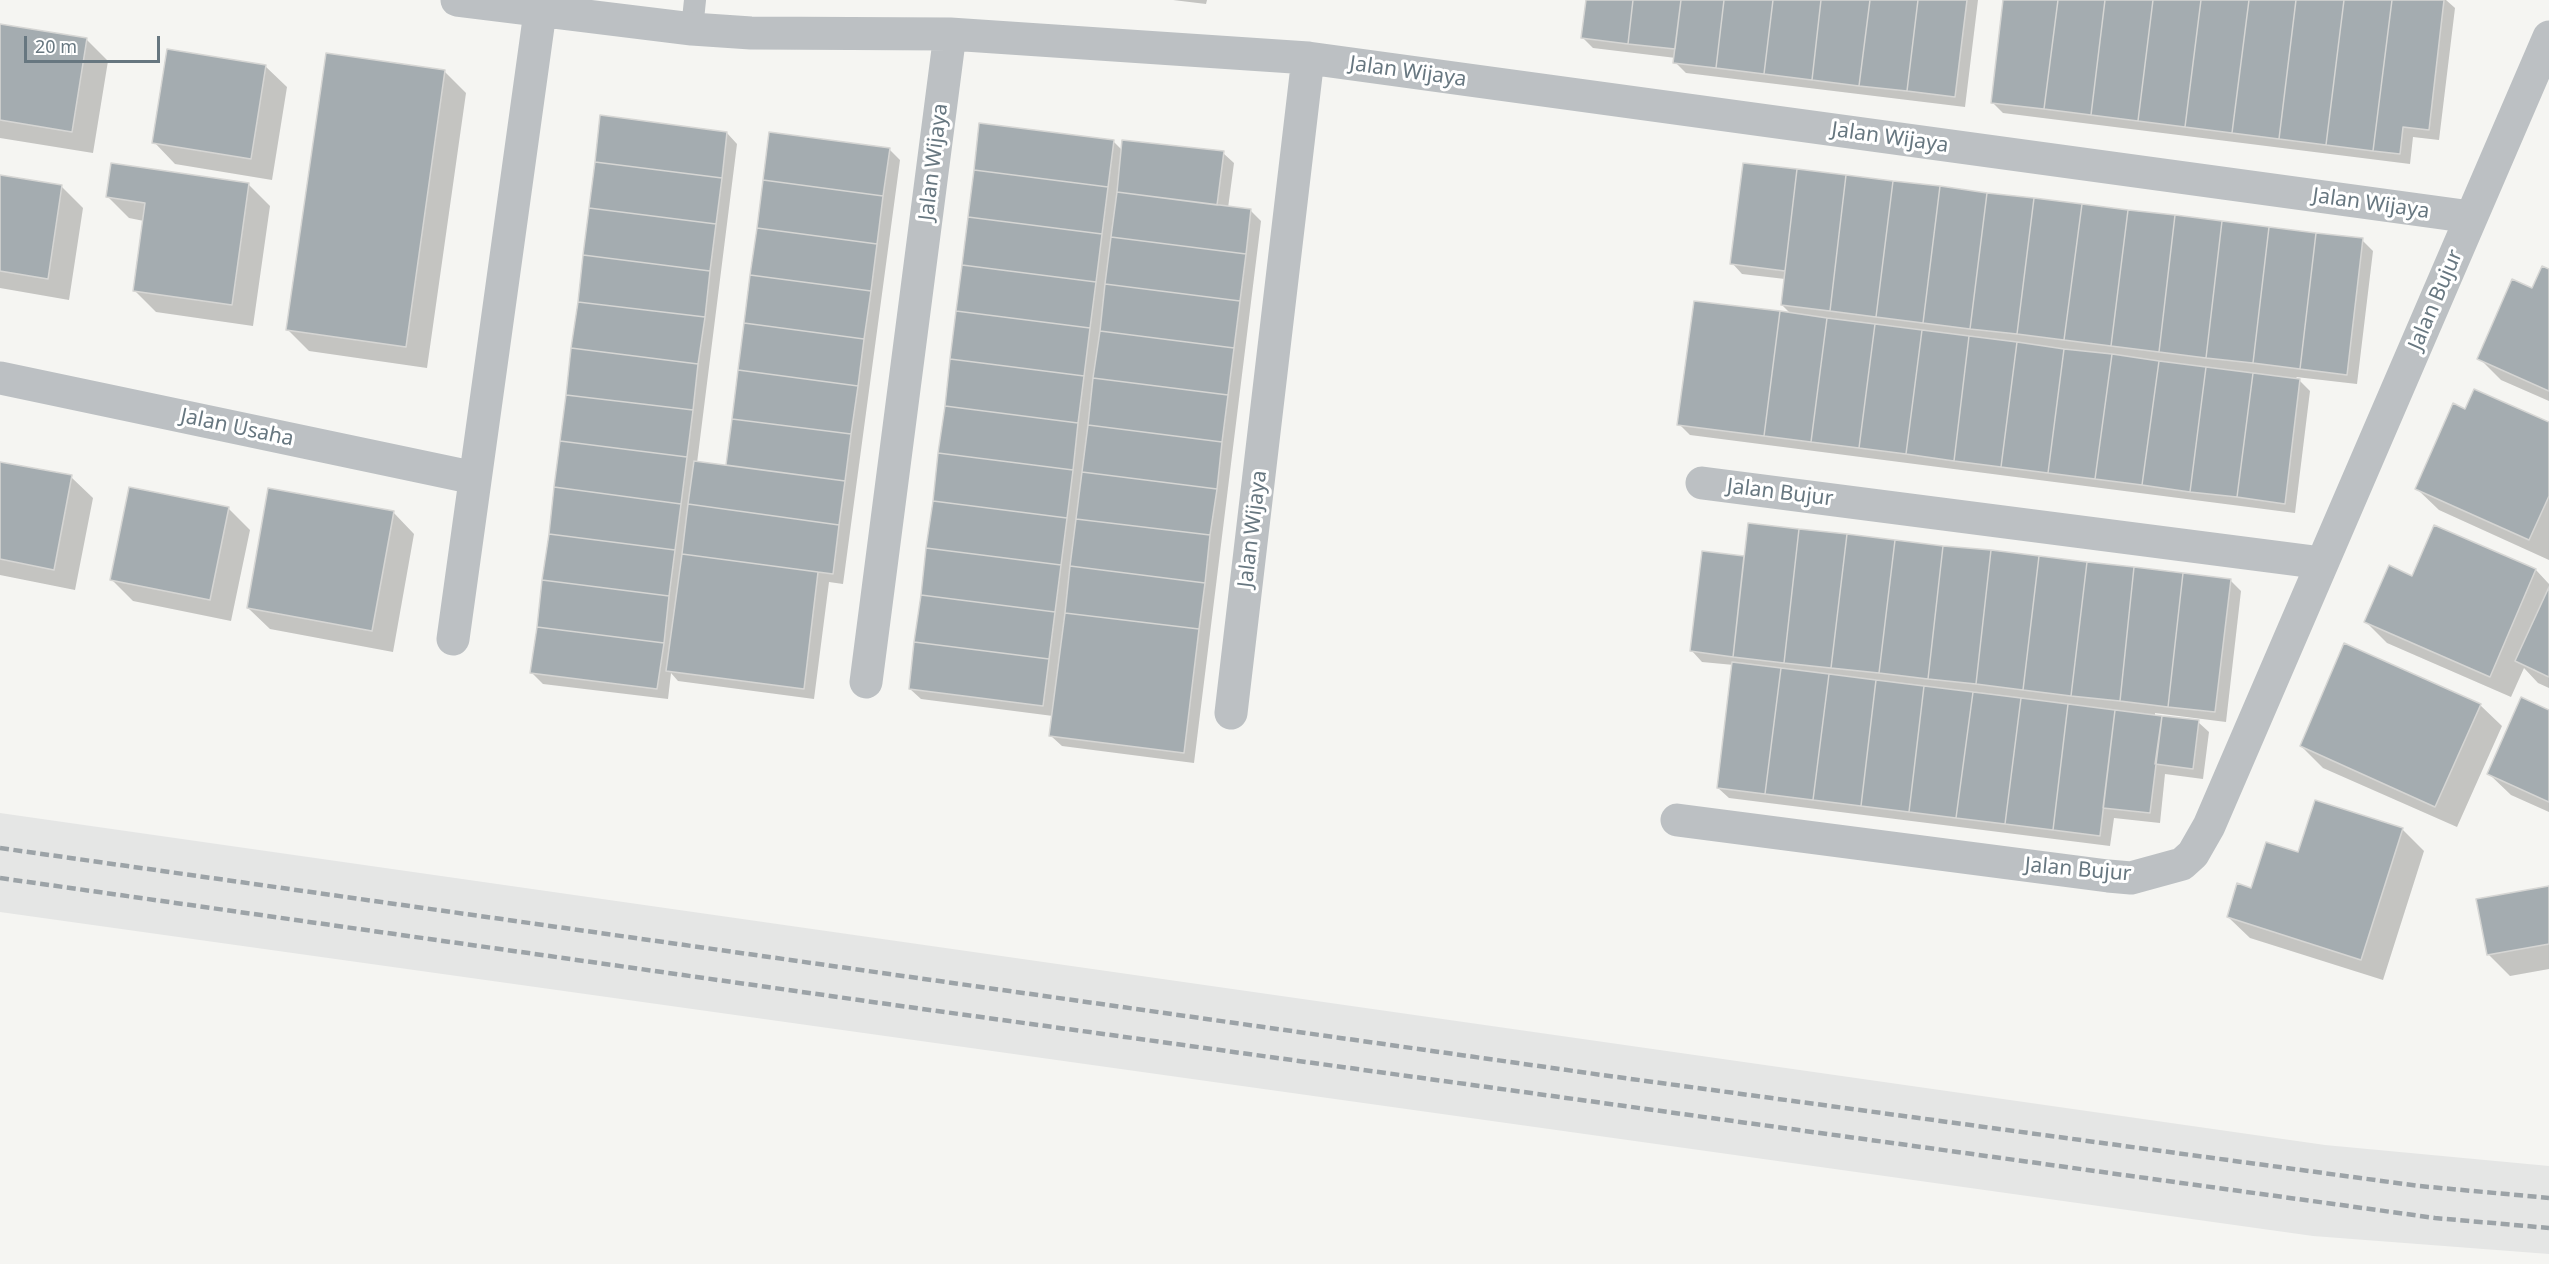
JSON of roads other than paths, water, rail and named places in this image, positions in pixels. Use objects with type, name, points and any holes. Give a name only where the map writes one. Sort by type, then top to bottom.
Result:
[{"type":"street","name":"Jalan Wijaya","points":[[457,0],[540,12],[694,15],[751,33],[950,34],[1308,58],[2471,217]]},
{"type":"street","points":[[453,639],[540,12]]},
{"type":"street","name":"Jalan Wijaya","points":[[866,682],[950,34]]},
{"type":"street","name":"Jalan Bujur","points":[[1677,820],[2108,876],[2131,878],[2182,864],[2193,854],[2209,826],[2549,37]]},
{"type":"street","name":"Jalan Wijaya","points":[[1231,713],[1308,58]]},
{"type":"street","name":"Jalan Usaha","points":[[0,378],[475,478]]},
{"type":"street","name":"Jalan Bujur","points":[[1702,483],[2322,563]]},
{"type":"railway","points":[[0,848],[1602,1075],[2419,1186],[2549,1198]]},
{"type":"railway","points":[[0,878],[901,1006],[2435,1218],[2549,1228]]}]
